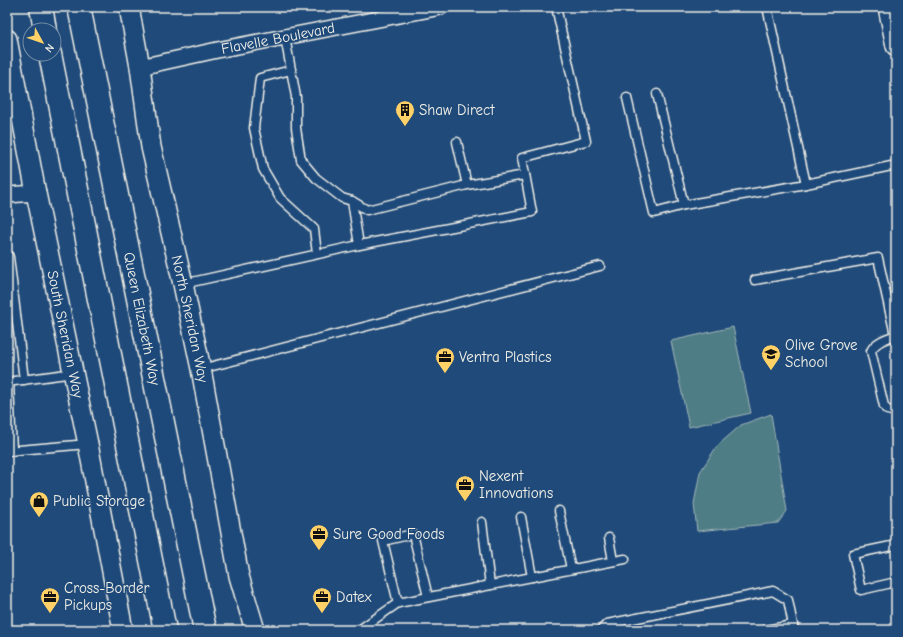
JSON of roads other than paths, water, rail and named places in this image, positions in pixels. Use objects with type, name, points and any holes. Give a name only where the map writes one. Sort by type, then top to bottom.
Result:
[{"type":"highway","points":[[41,7],[44,22]]},
{"type":"highway","name":"Queen Elizabeth Way","points":[[79,7],[205,630]]},
{"type":"highway","points":[[52,62],[165,630]]},
{"type":"street","name":"North Sheridan Way","points":[[129,7],[140,67],[151,147],[201,369],[239,576],[255,630]]},
{"type":"street","name":"Flavelle Boulevard","points":[[140,67],[222,49],[441,7]]},
{"type":"street","points":[[888,7],[896,46]]},
{"type":"street","name":"South Sheridan Way","points":[[7,39],[15,97],[74,373],[123,630]]},
{"type":"street","points":[[7,195],[36,192]]},
{"type":"lane","points":[[183,284],[359,244],[532,212],[522,158],[586,141],[556,7]]},
{"type":"lane","points":[[767,7],[806,184]]},
{"type":"lane","points":[[285,37],[296,97],[296,128],[301,160],[316,178],[342,198],[352,201],[367,210],[467,185],[525,175]]},
{"type":"lane","points":[[291,70],[260,78],[254,128],[263,169],[280,198],[314,229],[317,254]]},
{"type":"lane","points":[[657,94],[684,205]]},
{"type":"lane","points":[[627,98],[654,213],[684,205],[806,184],[896,165]]},
{"type":"lane","points":[[457,142],[467,185]]},
{"type":"lane","points":[[352,201],[359,244]]},
{"type":"lane","points":[[7,253],[9,257],[24,380]]},
{"type":"lane","points":[[754,280],[878,258],[896,335],[880,342],[872,348],[871,351],[884,406],[887,410],[896,412]]},
{"type":"lane","points":[[201,369],[600,266]]},
{"type":"lane","points":[[74,373],[8,382],[10,451],[88,444]]},
{"type":"lane","points":[[559,511],[571,569]]},
{"type":"lane","points":[[521,517],[532,577]]},
{"type":"lane","points":[[482,522],[490,585]]},
{"type":"lane","points":[[398,603],[383,542],[413,534],[428,597]]},
{"type":"lane","points":[[609,538],[613,561]]},
{"type":"lane","points":[[896,545],[852,554],[862,590],[896,582]]},
{"type":"lane","points":[[359,630],[398,603],[625,559]]},
{"type":"lane","points":[[601,630],[607,624],[774,591],[788,600],[793,627],[765,630]]},
{"type":"place","name":"Shaw Direct","points":[[405,127]]},
{"type":"place","name":"Olive Grove School","points":[[771,371]]},
{"type":"place","name":"Ventra Plastics","points":[[445,374]]},
{"type":"place","name":"Nexent Innovations","points":[[465,502]]},
{"type":"place","name":"Public Storage","points":[[39,518]]},
{"type":"place","name":"Sure Good Foods","points":[[319,551]]},
{"type":"place","name":"Cross-Border Pickups","points":[[50,614]]},
{"type":"place","name":"Datex","points":[[322,614]]}]
